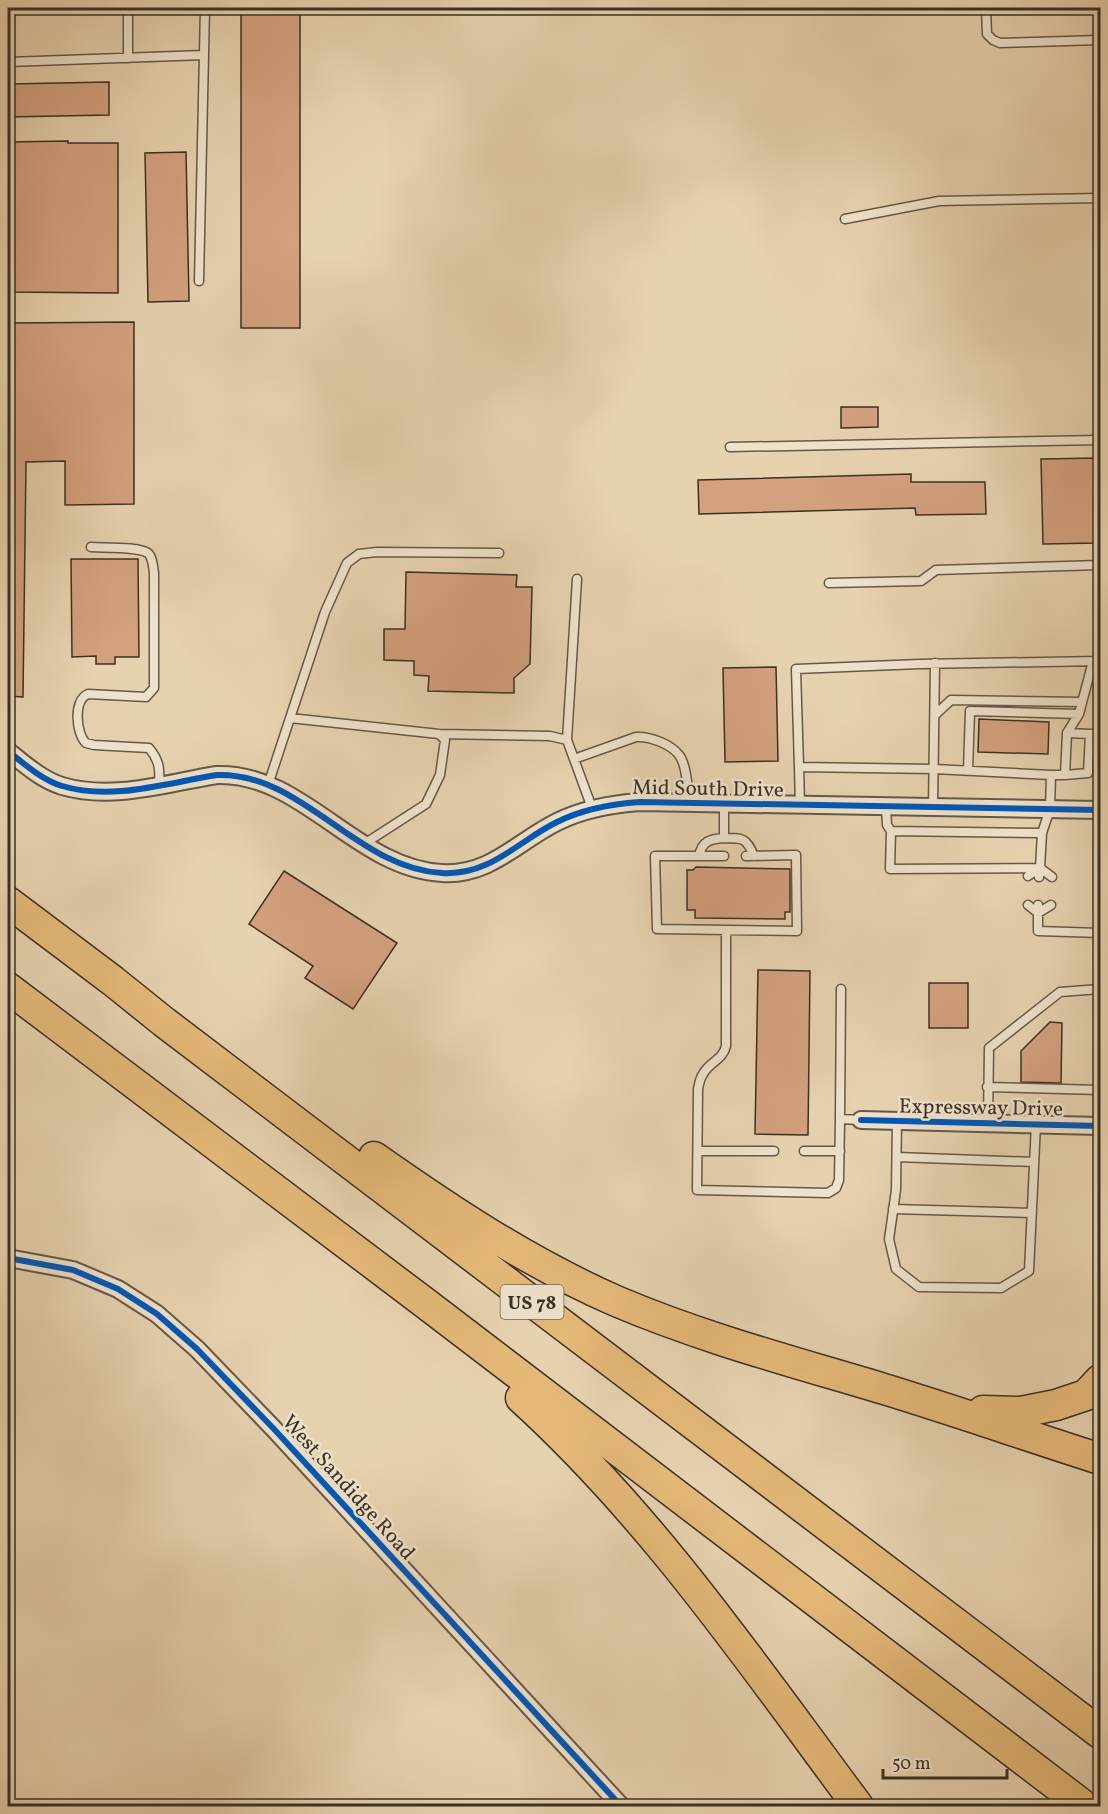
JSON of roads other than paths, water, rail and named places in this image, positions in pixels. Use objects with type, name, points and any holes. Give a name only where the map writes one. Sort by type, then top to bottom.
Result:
[{"type":"highway","name":"US 78","points":[[8,902],[1101,1733]]},
{"type":"highway","points":[[8,988],[1084,1806]]},
{"type":"highway","points":[[164,1022],[262,1080],[450,1210],[522,1254],[572,1280],[663,1320],[711,1337],[1101,1459]]},
{"type":"highway","points":[[425,1303],[474,1356],[545,1419],[631,1509],[725,1628],[858,1806]]},
{"type":"highway","points":[[949,1410],[1021,1412],[1056,1405],[1086,1395],[1101,1380]]},
{"type":"street","name":"Mid South Drive","points":[[8,751],[44,777],[61,786],[109,792],[159,786],[197,778],[230,775],[248,778],[289,796],[381,855],[419,871],[454,873],[479,867],[503,857],[555,823],[592,808],[640,802],[1101,810]]},
{"type":"street","name":"Expressway Drive","points":[[861,1120],[1101,1126]]},
{"type":"street","name":"West Sandidge Road","points":[[8,1258],[73,1270],[111,1286],[157,1314],[197,1348],[621,1806]]},
{"type":"lane","points":[[128,8],[128,58]]},
{"type":"lane","points":[[199,281],[205,8]]},
{"type":"lane","points":[[986,8],[987,34],[1000,43],[1101,40]]},
{"type":"lane","points":[[8,62],[204,55]]},
{"type":"lane","points":[[845,219],[939,201],[1101,198]]},
{"type":"lane","points":[[730,447],[1101,440]]},
{"type":"lane","points":[[91,547],[138,549],[146,551],[151,557],[154,573],[154,688],[146,697],[88,694],[83,696],[79,708],[78,732],[86,743],[94,745],[149,748],[158,758],[159,786]]},
{"type":"lane","points":[[268,785],[325,612],[346,563],[359,554],[377,552],[498,553]]},
{"type":"lane","points":[[829,583],[921,581],[936,570],[1101,565]]},
{"type":"lane","points":[[577,579],[567,740],[592,808]]},
{"type":"lane","points":[[800,805],[796,669],[935,663],[1097,661],[1081,702],[1079,714],[1067,733],[1065,775]]},
{"type":"lane","points":[[933,808],[935,663]]},
{"type":"lane","points":[[935,715],[951,700],[1081,702]]},
{"type":"lane","points":[[968,771],[969,711],[1079,714]]},
{"type":"lane","points":[[290,718],[439,734],[550,736],[567,740]]},
{"type":"lane","points":[[1067,733],[1101,734]]},
{"type":"lane","points":[[364,844],[426,804],[440,775],[445,740],[439,734]]},
{"type":"lane","points":[[799,767],[934,769],[1051,775],[1088,773],[1090,734]]},
{"type":"lane","points":[[574,759],[636,737],[646,736],[660,742],[680,756],[686,777],[689,803]]},
{"type":"lane","points":[[1039,873],[1042,834],[1050,809],[1051,775]]},
{"type":"lane","points":[[724,803],[724,838]]},
{"type":"lane","points":[[886,807],[886,825],[891,831],[890,869],[1039,873],[1052,877]]},
{"type":"lane","points":[[891,831],[1042,834]]},
{"type":"lane","points":[[699,856],[700,847],[705,842],[724,838],[744,840],[749,846],[750,856],[796,855],[797,931],[657,929],[656,856],[699,856],[724,856]]},
{"type":"lane","points":[[1028,876],[1039,873]]},
{"type":"lane","points":[[1028,905],[1038,909],[1051,905]]},
{"type":"lane","points":[[1038,909],[1038,931],[1101,933]]},
{"type":"lane","points":[[726,930],[726,1046],[722,1056],[701,1076],[698,1089],[697,1190],[828,1193],[836,1188],[839,1180],[840,1151],[841,989]]},
{"type":"lane","points":[[988,1123],[987,1087],[990,1047],[1060,992],[1101,990]]},
{"type":"lane","points":[[987,1087],[1101,1090]]},
{"type":"lane","points":[[840,1119],[861,1120]]},
{"type":"lane","points":[[897,1121],[897,1157],[890,1239],[896,1269],[919,1287],[1001,1288],[1029,1271],[1036,1124]]},
{"type":"lane","points":[[804,1150],[840,1151]]},
{"type":"lane","points":[[698,1151],[774,1151]]},
{"type":"lane","points":[[897,1157],[1034,1162]]},
{"type":"lane","points":[[893,1209],[1032,1213]]}]
